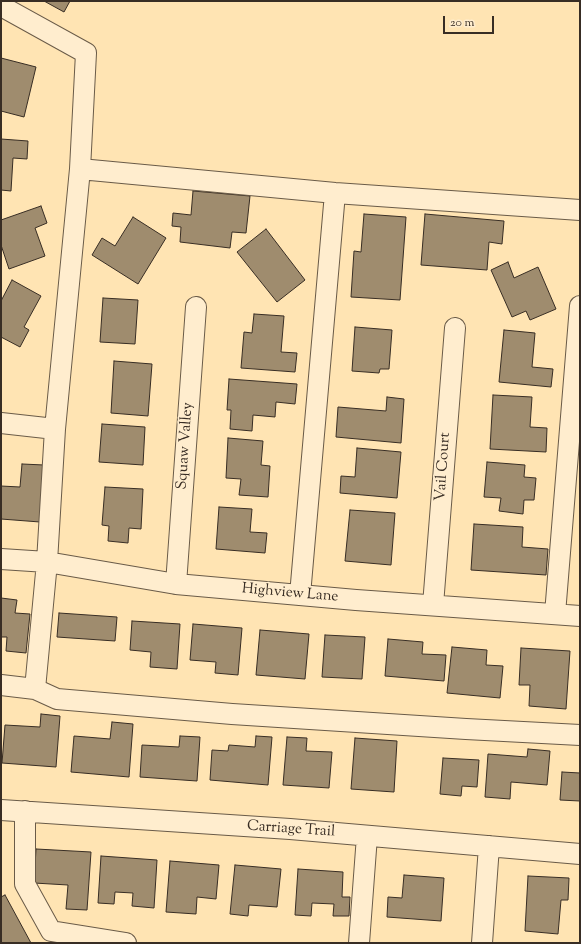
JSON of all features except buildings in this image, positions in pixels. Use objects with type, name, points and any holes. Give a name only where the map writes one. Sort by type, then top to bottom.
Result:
[{"type":"street","points":[[1,6],[86,53],[80,169],[55,429],[47,562],[35,689]]},
{"type":"street","points":[[80,169],[335,193],[580,210]]},
{"type":"street","points":[[300,594],[335,193]]},
{"type":"street","points":[[555,614],[580,306]]},
{"type":"street","name":"Squaw Valley","points":[[176,584],[196,307]]},
{"type":"street","name":"Vail Court","points":[[433,605],[455,328]]},
{"type":"street","points":[[1,423],[55,429]]},
{"type":"street","name":"Highview Lane","points":[[1,559],[47,562],[176,584],[356,600],[580,616]]},
{"type":"street","points":[[1,685],[35,689],[57,699],[232,714],[580,735]]},
{"type":"street","name":"Carriage Trail","points":[[1,810],[121,817],[580,854]]},
{"type":"street","points":[[25,811],[25,884],[51,931],[126,943]]},
{"type":"street","points":[[359,943],[367,836]]},
{"type":"street","points":[[482,943],[489,846]]}]
